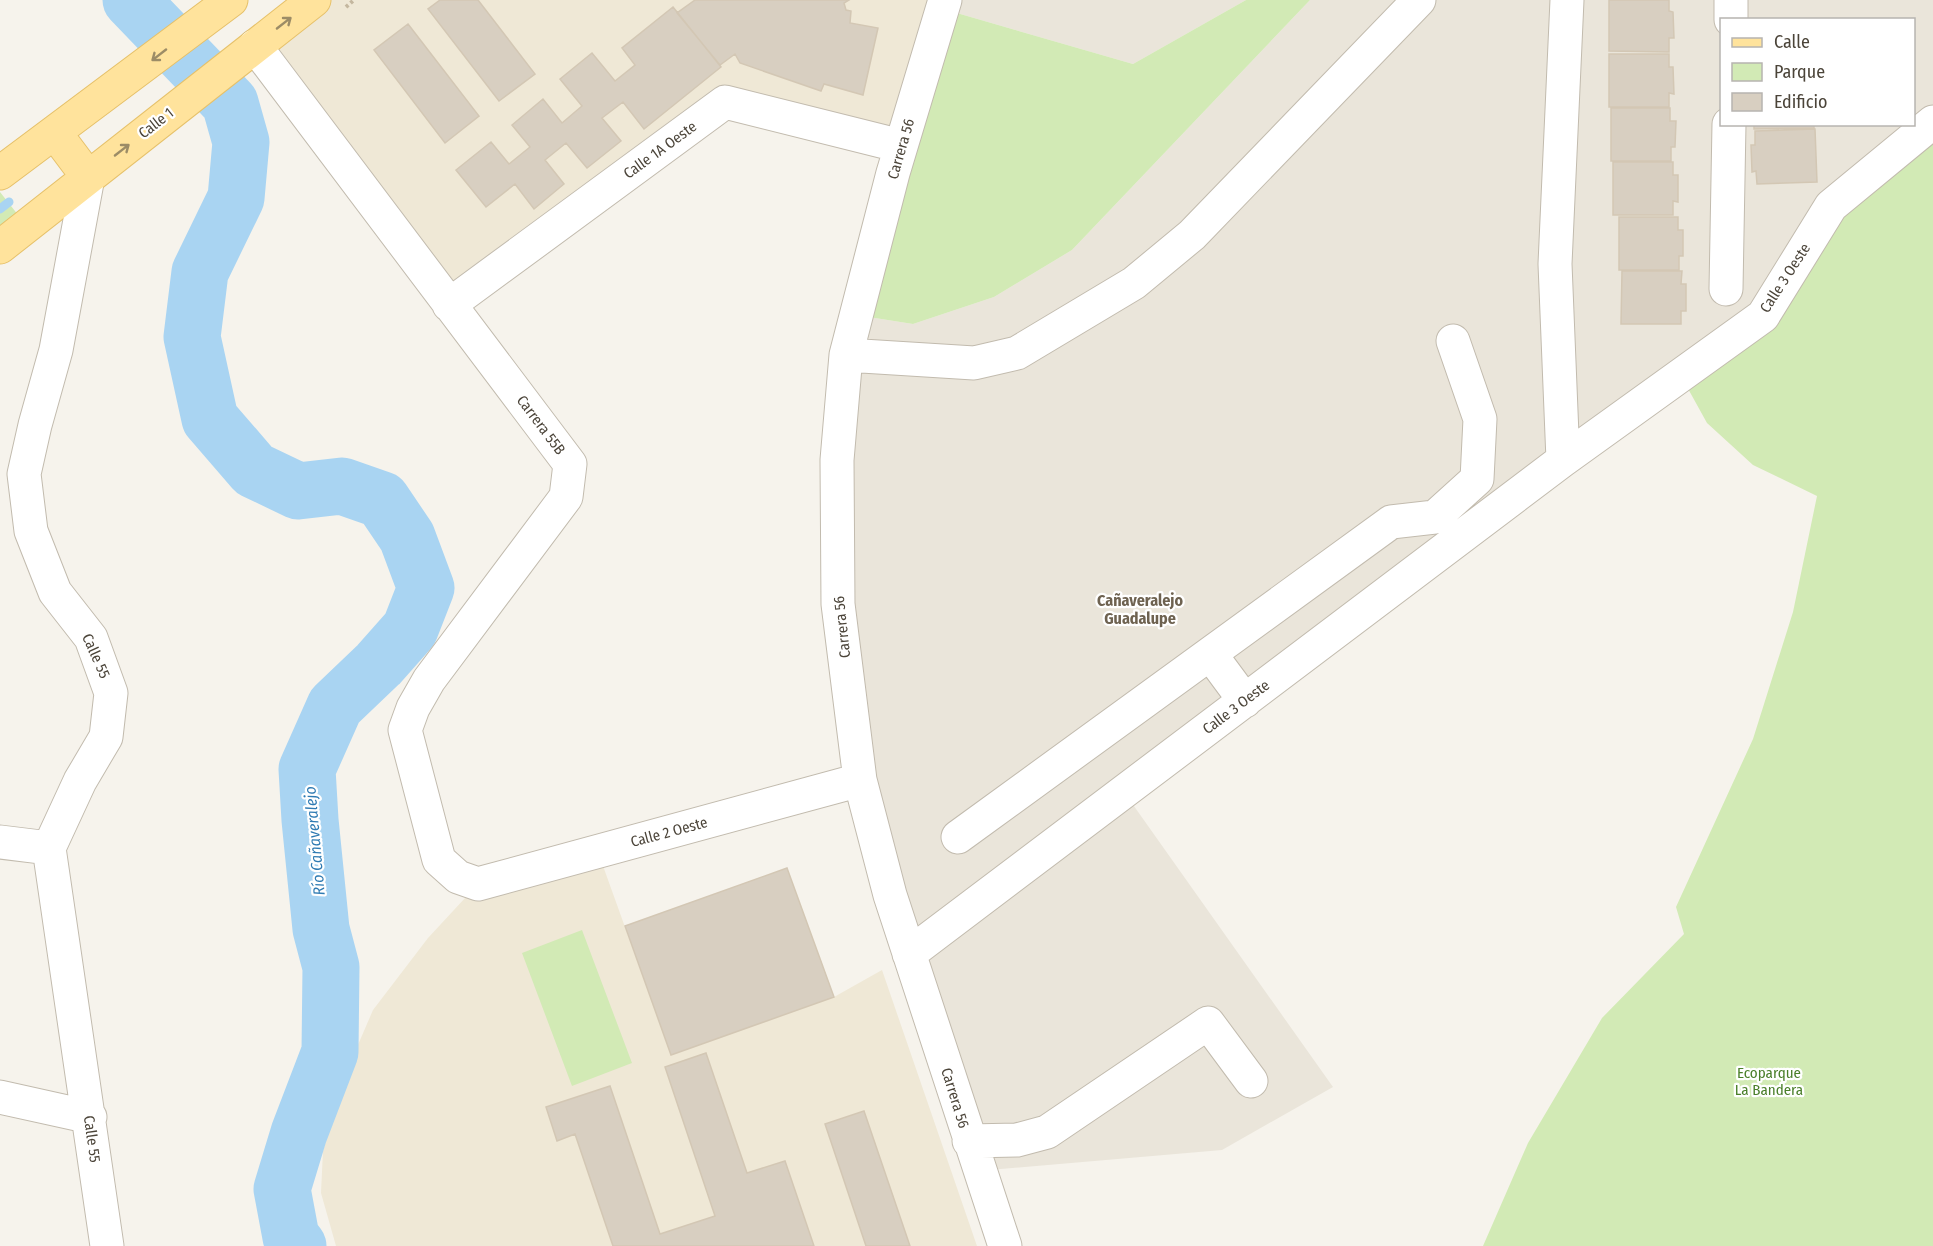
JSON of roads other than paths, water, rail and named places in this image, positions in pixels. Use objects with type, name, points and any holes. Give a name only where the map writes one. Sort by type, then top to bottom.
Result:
[{"type":"main road","points":[[0,173],[231,0]]},
{"type":"main road","name":"Calle 1","points":[[0,247],[314,0]]},
{"type":"main road","points":[[55,133],[88,177]]},
{"type":"street","name":"Carrera 56","points":[[945,0],[902,146],[846,355],[837,460],[838,604],[860,780],[909,954],[1005,1246]]},
{"type":"street","points":[[846,355],[974,363],[1017,353],[1134,283],[1192,235],[1419,0]]},
{"type":"street","points":[[1563,460],[1555,264],[1567,0]]},
{"type":"street","points":[[1731,0],[1731,18]]},
{"type":"street","name":"Carrera 55B","points":[[245,54],[449,305],[570,464],[566,497],[429,680],[413,708],[405,730],[439,860],[458,877],[478,884]]},
{"type":"street","name":"Calle 1A Oeste","points":[[449,305],[725,102],[902,146]]},
{"type":"street","name":"Calle 3 Oeste","points":[[909,954],[1563,460],[1763,316],[1831,206],[1933,122]]},
{"type":"street","points":[[1726,289],[1729,126]]},
{"type":"street","name":"Calle 55","points":[[88,177],[57,350],[34,425],[24,474],[32,531],[55,592],[91,638],[111,693],[106,737],[80,781],[49,848],[107,1246]]},
{"type":"street","points":[[958,837],[1391,522],[1434,517],[1476,479],[1480,419],[1453,341]]},
{"type":"street","points":[[1211,655],[1245,701]]},
{"type":"street","name":"Calle 2 Oeste","points":[[478,884],[860,780]]},
{"type":"street","points":[[0,842],[49,848]]},
{"type":"street","points":[[969,1141],[1017,1140],[1047,1132],[1208,1023],[1251,1081]]},
{"type":"street","points":[[0,1097],[90,1117]]},
{"type":"waterway","name":"Río Cañaveralejo","points":[[131,0],[230,103],[241,142],[236,198],[200,272],[192,337],[210,419],[254,470],[298,491],[342,486],[382,500],[407,537],[426,588],[410,629],[379,664],[335,706],[307,769],[321,929],[331,967],[330,1052],[299,1133],[282,1189],[291,1237],[298,1246]]},
{"type":"waterway","points":[[0,209],[9,202]]},
{"type":"district","name":"Cañaveralejo Guadalupe","points":[[1140,609]]},
{"type":"park label","name":"Ecoparque La Bandera","points":[[1769,1082]]}]
